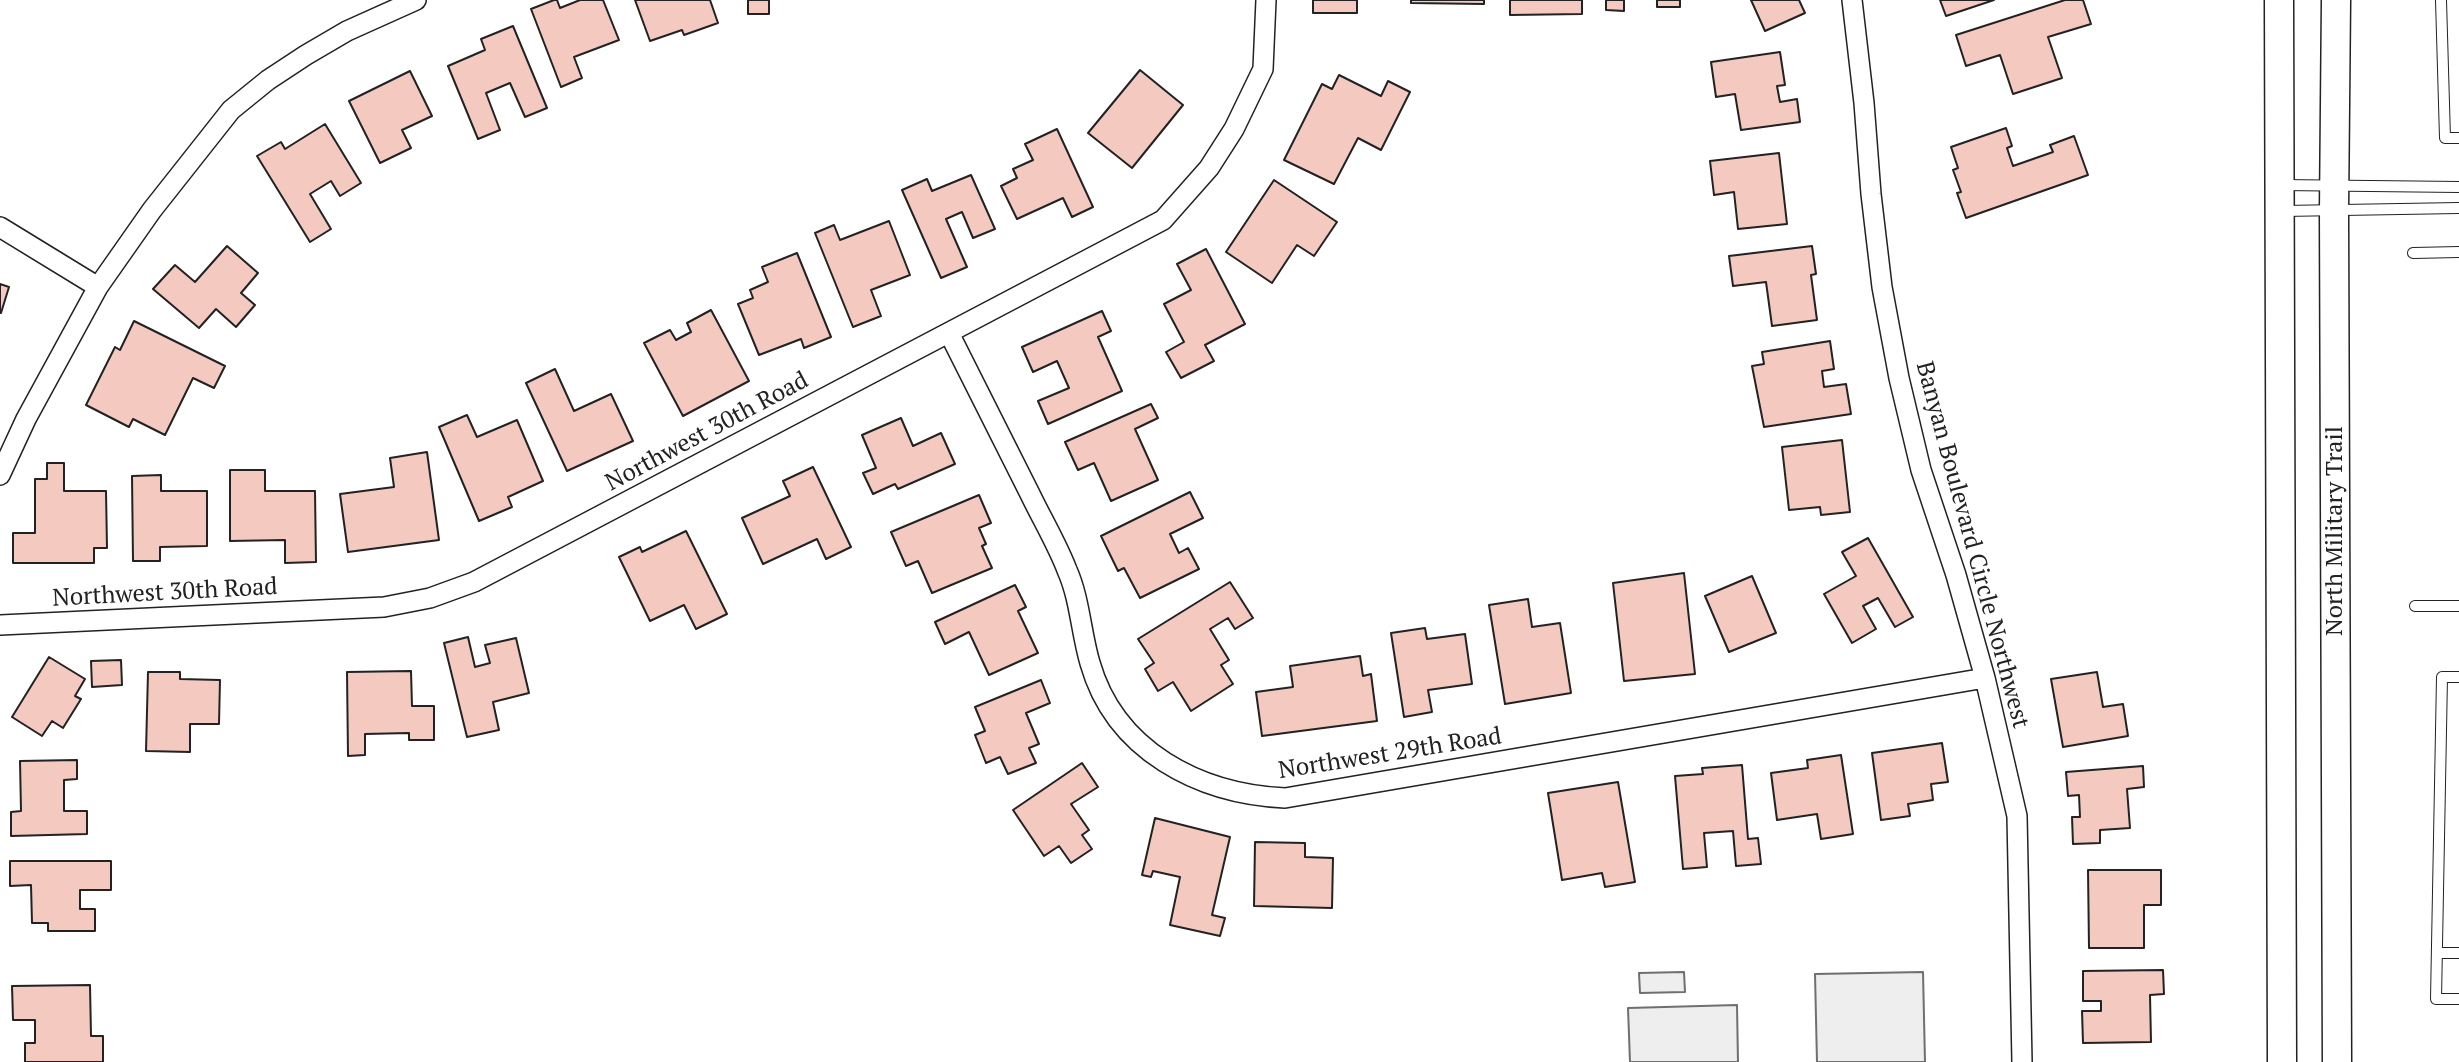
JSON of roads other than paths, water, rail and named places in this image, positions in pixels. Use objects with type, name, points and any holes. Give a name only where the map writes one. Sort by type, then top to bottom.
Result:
[{"type":"main road","points":[[2279,0],[2281,1062]]},
{"type":"main road","name":"North Military Trail","points":[[2336,0],[2337,1062]]},
{"type":"street","points":[[0,475],[26,419],[98,287],[152,210],[231,110],[306,54],[346,31],[414,0]]},
{"type":"street","name":"Northwest 30th Road","points":[[0,625],[384,607],[430,598],[474,582],[1163,220],[1209,168],[1234,129],[1263,69],[1266,0]]},
{"type":"street","name":"Banyan Boulevard Circle Northwest","points":[[1852,0],[1872,207],[1882,287],[1899,379],[1921,470],[1956,575],[1985,678],[2017,816],[2022,1062]]},
{"type":"street","points":[[0,227],[98,287]]},
{"type":"street","name":"Northwest 29th Road","points":[[949,333],[1069,572],[1090,664],[1103,698],[1132,736],[1150,752],[1180,772],[1213,787],[1261,797],[1285,798],[1985,678]]},
{"type":"lane","points":[[2441,0],[2445,138],[2459,138]]},
{"type":"lane","points":[[2279,198],[2335,199],[2459,187]]},
{"type":"lane","points":[[2279,198],[2335,199],[2459,208]]},
{"type":"lane","points":[[2413,253],[2459,252]]},
{"type":"lane","points":[[2415,606],[2459,606]]},
{"type":"lane","points":[[2459,677],[2442,677],[2436,999],[2459,999]]},
{"type":"lane","points":[[2437,953],[2459,953]]}]
